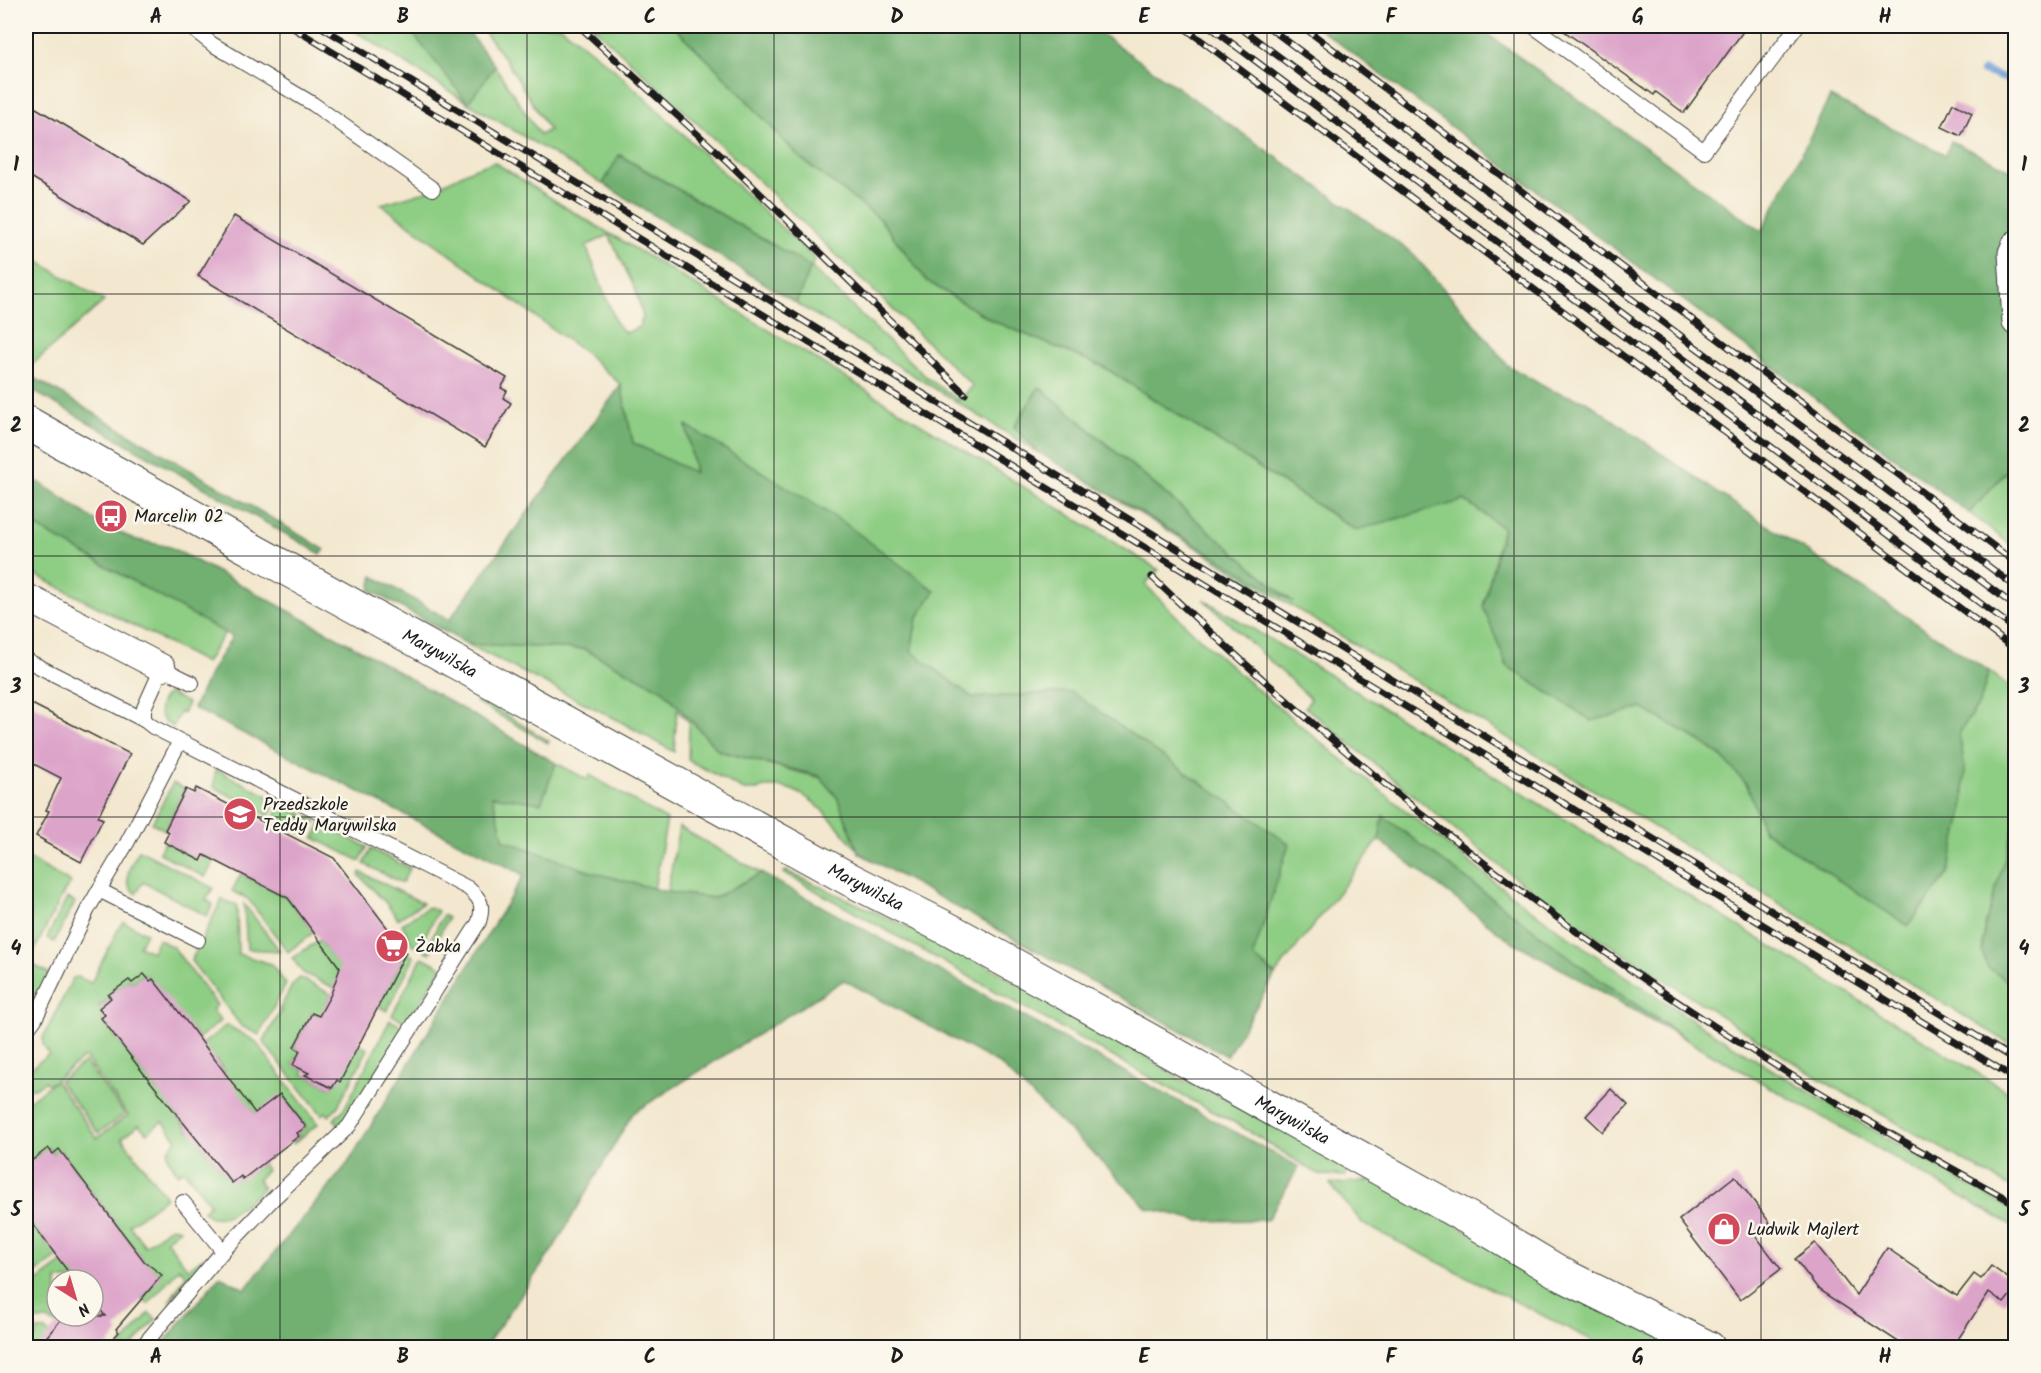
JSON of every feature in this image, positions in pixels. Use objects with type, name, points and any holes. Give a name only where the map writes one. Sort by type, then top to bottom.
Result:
[{"type":"street","points":[[2016,244],[2013,253],[2016,322]]},
{"type":"street","name":"Marywilska","points":[[26,422],[236,541],[851,880],[1064,992],[1470,1219],[1565,1276],[1709,1347]]},
{"type":"street","points":[[26,597],[162,668]]},
{"type":"lane","points":[[189,26],[212,44],[313,104],[433,189]]},
{"type":"lane","points":[[1533,26],[1704,151],[1797,26]]},
{"type":"lane","points":[[26,660],[468,888],[478,897],[482,910],[479,922],[349,1126],[223,1251],[141,1347]]},
{"type":"lane","points":[[144,720],[144,708],[162,668],[192,683]]},
{"type":"lane","points":[[26,1031],[35,1019],[88,909],[127,843],[180,741]]},
{"type":"lane","points":[[99,890],[198,940]]},
{"type":"lane","points":[[183,1202],[223,1251]]},
{"type":"green space","points":[[347,26],[404,26],[490,73],[495,66],[540,135],[549,130],[507,62],[480,26],[560,26],[614,69],[815,259],[811,267],[620,155],[603,184],[468,103]]},
{"type":"green space","points":[[404,26],[464,26],[495,66],[468,103],[410,30]]},
{"type":"green space","points":[[592,26],[673,26],[727,79],[800,158],[880,219],[927,281],[991,320],[1104,367],[1355,530],[1464,500],[1503,528],[1483,607],[1591,721],[1642,708],[1698,740],[1724,759],[1749,789],[1764,832],[1965,769],[1959,733],[1980,702],[1989,671],[2015,691],[2016,824],[1985,926],[1987,967],[2015,986],[2015,1047],[1113,497],[1289,599],[1040,387],[1014,427],[1041,454],[796,303],[811,267],[926,377],[959,400],[973,386],[754,176]]},
{"type":"green space","points":[[673,26],[1090,26],[1411,252],[1481,331],[1507,365],[1550,390],[1586,401],[1721,495],[1989,671],[1980,702],[1959,733],[1965,769],[1963,811],[1948,874],[1908,926],[1764,831],[1747,785],[1720,755],[1702,742],[1642,708],[1592,721],[1507,666],[1483,607],[1503,528],[1465,500],[1356,530],[1104,367],[991,320],[927,281],[880,219],[800,158],[727,79]]},
{"type":"green space","points":[[1316,26],[1476,26],[1762,231],[1830,97],[1946,155],[1951,141],[2015,172],[2015,462],[1969,513]]},
{"type":"green space","points":[[619,155],[811,267],[796,303],[603,184]]},
{"type":"green space","points":[[494,162],[1159,570],[1145,584],[1231,667],[1492,880],[1588,950],[1707,1029],[1829,1104],[2015,1211],[2015,1227],[1689,1041],[1600,980],[1383,816],[1379,840],[1275,975],[1253,956],[1071,692],[973,698],[911,651],[917,618],[935,591],[686,426],[695,474],[633,443],[621,385],[588,355],[381,204],[433,189],[473,169]],"holes":[[[609,235],[636,291],[643,317],[639,327],[626,333],[617,325],[586,246]]]},
{"type":"green space","points":[[26,254],[104,301],[26,370]]},
{"type":"green space","points":[[26,373],[325,550],[321,554],[26,387]]},
{"type":"green space","points":[[621,385],[633,443],[695,473],[686,425],[843,522],[935,591],[917,618],[911,651],[973,698],[1071,692],[1289,844],[1253,956],[1275,975],[1227,1056],[859,853],[837,797],[819,776],[719,751],[663,690],[584,649],[467,644],[370,590],[373,576],[449,620]]},
{"type":"green space","points":[[1039,387],[1293,602],[1041,454],[1014,427]]},
{"type":"green space","points":[[2015,462],[2015,548],[1969,513]]},
{"type":"green space","points":[[39,482],[95,520],[133,539],[170,547],[364,652],[556,763],[541,803],[492,796],[504,840],[591,872],[672,893],[714,898],[761,873],[1299,1167],[1267,1220],[1200,1221],[1147,1208],[999,1064],[844,980],[633,1113],[553,1249],[485,1347],[160,1347],[220,1276],[245,1289],[348,1163],[524,875],[193,708],[214,666],[232,637],[26,521],[26,493]]},
{"type":"green space","points":[[26,521],[225,632],[206,663],[26,570]]},
{"type":"green space","points":[[1203,599],[2015,1096],[2015,1190],[1820,1079],[1588,931],[1510,874],[1305,707],[1311,699]]},
{"type":"green space","points":[[467,644],[584,649],[663,690],[719,751],[821,778],[837,797],[859,851],[820,808],[797,792],[770,787],[744,790],[688,760],[689,722],[677,710],[674,752],[616,719]]},
{"type":"green space","points":[[168,693],[188,703],[183,713],[180,712],[173,727],[163,720],[160,712],[161,702]]},
{"type":"green space","points":[[478,698],[549,741],[548,743],[476,702]]},
{"type":"green space","points":[[556,763],[588,780],[590,775],[667,820],[654,889],[591,872],[504,840],[492,795],[541,803]]},
{"type":"green space","points":[[215,769],[276,800],[269,816],[214,787]]},
{"type":"green space","points":[[173,783],[185,789],[165,830],[152,823]]},
{"type":"green space","points":[[282,804],[316,821],[308,835],[274,818]]},
{"type":"green space","points":[[1383,816],[1600,980],[1689,1041],[1508,939],[1379,840]]},
{"type":"green space","points":[[321,824],[367,847],[360,861],[314,838]]},
{"type":"green space","points":[[2015,824],[2015,986],[1987,967],[1982,952],[1985,926]]},
{"type":"green space","points":[[679,827],[761,873],[714,898],[667,892]]},
{"type":"green space","points":[[164,842],[201,860],[204,855],[215,860],[205,877],[159,853]]},
{"type":"green space","points":[[371,849],[410,868],[402,883],[364,864]]},
{"type":"green space","points":[[139,850],[213,888],[206,900],[213,904],[207,916],[143,882],[136,894],[128,884],[127,878]]},
{"type":"green space","points":[[26,857],[71,883],[65,890],[26,967],[26,921],[31,911],[26,908]]},
{"type":"green space","points":[[786,871],[968,955],[1143,1053],[1178,1078],[1234,1102],[1347,1165],[1346,1176],[1319,1175],[1239,1125],[784,873]]},
{"type":"green space","points":[[360,872],[423,903],[398,919],[359,875]]},
{"type":"green space","points":[[241,874],[288,898],[314,932],[288,952],[248,899],[232,891]]},
{"type":"green space","points":[[67,898],[75,902],[54,942],[47,938]]},
{"type":"green space","points":[[222,899],[237,906],[238,954],[271,964],[286,984],[259,1035],[241,1026],[191,961]]},
{"type":"green space","points":[[244,904],[280,951],[247,949]]},
{"type":"green space","points":[[428,907],[438,911],[419,948],[412,944],[402,924]]},
{"type":"green space","points":[[443,915],[448,918],[430,953],[425,951]]},
{"type":"green space","points":[[124,922],[146,933],[139,946],[152,952],[158,939],[173,947],[217,1005],[212,1010],[221,1021],[199,1038],[144,974],[132,983],[129,980],[109,995],[111,998],[99,1007],[105,1015],[101,1018],[158,1091],[162,1089],[189,1131],[193,1128],[199,1142],[232,1182],[241,1176],[243,1178],[262,1164],[267,1170],[258,1179],[263,1189],[234,1212],[218,1218],[203,1211],[210,1204],[184,1170],[178,1174],[168,1158],[168,1150],[177,1140],[163,1121],[147,1133],[139,1125],[122,1138],[166,1197],[129,1225],[145,1246],[169,1228],[180,1229],[166,1240],[188,1269],[203,1258],[201,1265],[169,1302],[186,1275],[179,1268],[148,1304],[142,1299],[161,1275],[144,1261],[60,1150],[53,1154],[48,1148],[26,1165],[26,1103],[55,1081],[48,1084],[45,1081],[35,1088],[26,1088],[26,1072],[49,1054],[43,1045],[43,1038],[73,978],[78,977],[91,983]],"holes":[[[85,1057],[128,1115],[97,1138],[55,1080]]]},
{"type":"green space","points":[[320,940],[343,971],[334,988],[303,973],[292,958]]},
{"type":"green space","points":[[406,952],[414,957],[387,1011],[378,1006]]},
{"type":"green space","points":[[422,957],[442,967],[408,1023],[392,1015]]},
{"type":"green space","points":[[33,965],[49,973],[34,1002],[26,998],[26,980]]},
{"type":"green space","points":[[300,978],[331,994],[320,1017],[312,1013],[294,1047],[300,1051],[293,1065],[304,1070],[303,1074],[332,1088],[337,1080],[339,1081],[358,1044],[368,1049],[338,1106],[329,1116],[326,1112],[322,1115],[263,1042],[293,984]]},
{"type":"green space","points":[[390,1020],[405,1028],[341,1128],[334,1119],[344,1109]]},
{"type":"green space","points":[[227,1025],[255,1041],[318,1124],[293,1144],[291,1142],[299,1136],[297,1133],[306,1127],[285,1099],[255,1113],[222,1075],[225,1072],[216,1060],[211,1063],[199,1047]]},
{"type":"green space","points":[[85,1062],[125,1114],[98,1133],[59,1081]]},
{"type":"green space","points":[[1375,1180],[1680,1347],[1605,1347],[1363,1224],[1330,1184]]},
{"type":"green space","points":[[28,1209],[42,1228],[38,1231],[43,1238],[62,1254],[37,1272],[30,1259],[26,1261],[26,1211]]},
{"type":"green space","points":[[62,1263],[70,1268],[55,1268]]},
{"type":"green space","points":[[45,1276],[45,1320],[37,1320],[26,1312],[26,1293],[36,1285],[35,1283]]},
{"type":"green space","points":[[149,1313],[156,1319],[132,1347],[120,1347]]},
{"type":"green space","points":[[37,1330],[45,1330],[49,1334],[47,1346],[26,1347],[26,1338],[30,1342]]},
{"type":"building","points":[[1557,26],[1747,26],[1684,113],[1656,92],[1654,95]]},
{"type":"building","points":[[26,102],[191,201],[143,245],[26,174]]},
{"type":"building","points":[[1953,103],[1972,113],[1961,136],[1942,127]]},
{"type":"building","points":[[234,216],[507,378],[501,388],[507,391],[503,398],[511,403],[485,447],[198,276]]},
{"type":"building","points":[[26,701],[130,754],[98,817],[103,819],[81,862],[36,836],[49,811],[46,810],[61,778],[26,760]]},
{"type":"building","points":[[196,788],[334,858],[406,952],[340,1082],[337,1080],[332,1088],[305,1075],[309,1073],[293,1065],[300,1051],[294,1047],[312,1013],[319,1016],[331,994],[340,968],[288,898],[204,855],[201,861],[164,842],[169,832],[165,830],[186,789],[194,793]]},
{"type":"building","points":[[144,974],[150,981],[153,979],[255,1113],[280,1094],[306,1127],[297,1133],[299,1136],[243,1179],[241,1176],[232,1183],[101,1018],[105,1015],[99,1008],[111,998],[108,995],[129,980],[132,983]]},
{"type":"building","points":[[1611,1089],[1628,1105],[1603,1132],[1586,1116]]},
{"type":"building","points":[[48,1148],[53,1154],[59,1149],[144,1261],[162,1275],[116,1329],[119,1332],[106,1347],[38,1347],[54,1328],[105,1328],[105,1268],[65,1268],[26,1215],[26,1165]]},
{"type":"building","name":"Ludwik Majlert","points":[[1735,1176],[1770,1223],[1755,1235],[1781,1269],[1740,1300],[1679,1220]]},
{"type":"building","points":[[1815,1243],[1856,1295],[1887,1248],[1957,1296],[1974,1274],[1981,1279],[1991,1266],[2016,1284],[2016,1288],[2004,1303],[1989,1292],[1953,1347],[1906,1347],[1819,1290],[1795,1259]]},
{"type":"waterway","points":[[1983,71],[2016,82]]},
{"type":"railway","points":[[290,26],[2016,1079]]},
{"type":"railway","points":[[320,26],[2016,1060]]},
{"type":"railway","points":[[579,26],[728,162],[965,394]]},
{"type":"railway","points":[[1182,26],[2016,650]]},
{"type":"railway","points":[[1209,26],[2016,630]]},
{"type":"railway","points":[[1238,26],[2016,607]]},
{"type":"railway","points":[[1267,26],[2016,587]]},
{"type":"railway","points":[[1302,26],[2016,563]]},
{"type":"railway","points":[[1152,577],[1288,702],[1358,762],[1429,820],[1576,931],[1651,984],[1798,1080],[2016,1204]]},
{"type":"place","name":"Marcelin 02","points":[[111,516]]},
{"type":"place","name":"Przedszkole Teddy Marywilska","points":[[240,814]]},
{"type":"place","name":"Żabka","points":[[392,946]]},
{"type":"place","name":"Ludwik Majlert","points":[[1724,1229]]}]
